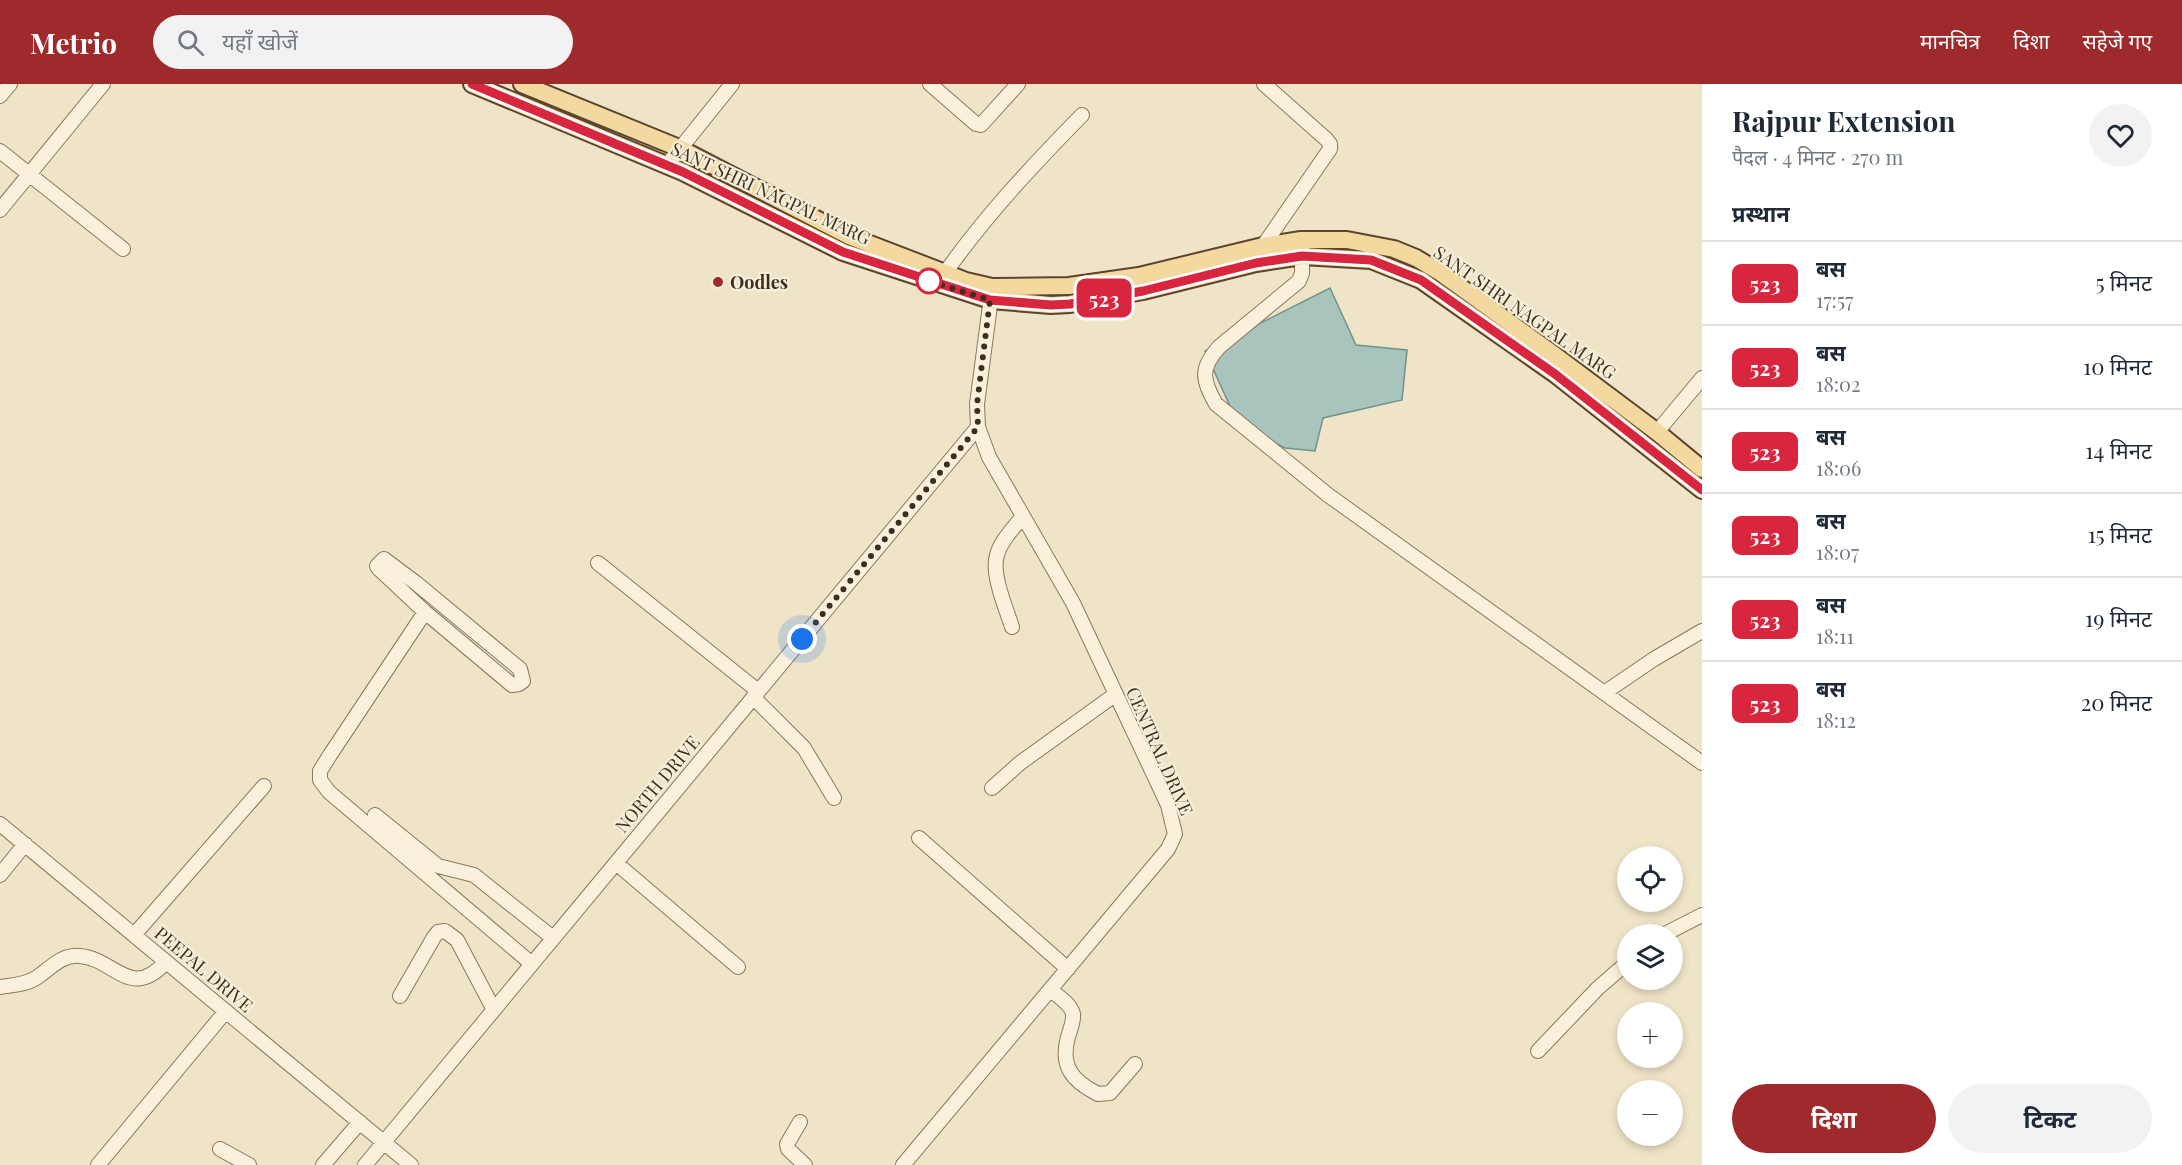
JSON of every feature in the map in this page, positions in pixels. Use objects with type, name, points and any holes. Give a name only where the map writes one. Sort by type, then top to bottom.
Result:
[{"type":"main road","name":"SANT SHRI NAGPAL MARG","points":[[472,84],[667,165],[843,252],[991,293],[1051,305],[1070,304],[1143,291],[1256,263],[1302,248],[1347,240],[1394,249],[1416,258],[1441,273],[1657,432],[1702,469]]},
{"type":"main road","name":"SANT SHRI NAGPAL MARG","points":[[522,84],[679,148],[849,236],[966,281],[991,293],[1069,286],[1139,276],[1263,246],[1302,248],[1371,260],[1421,280],[1555,374],[1702,490]]},
{"type":"street","points":[[0,96],[9,84]]},
{"type":"street","points":[[0,210],[103,84]]},
{"type":"street","points":[[667,165],[732,84]]},
{"type":"street","points":[[930,84],[976,124],[981,125],[1018,84]]},
{"type":"street","points":[[1263,246],[1330,149],[1326,139],[1264,84]]},
{"type":"street","points":[[945,273],[1012,187],[1082,115]]},
{"type":"street","points":[[0,151],[123,249]]},
{"type":"street","points":[[1302,248],[1302,273],[1299,281],[1219,347],[1208,360],[1204,370],[1209,392],[1216,404],[1328,495],[1702,763]]},
{"type":"street","name":"CENTRAL DRIVE","points":[[903,1165],[1168,849],[1175,834],[1168,806],[1072,603],[989,457],[978,427],[977,404],[991,293]]},
{"type":"street","points":[[1657,432],[1702,378]]},
{"type":"street","name":"NORTH DRIVE","points":[[365,1165],[978,427]]},
{"type":"street","points":[[1012,627],[995,567],[997,555],[1003,543],[1023,516]]},
{"type":"street","points":[[381,560],[386,560],[416,583],[520,669],[523,681],[512,685],[425,612],[379,569],[377,566],[381,560]]},
{"type":"street","points":[[598,563],[756,694],[804,748],[834,798]]},
{"type":"street","points":[[425,612],[330,755],[320,771],[320,780],[329,792],[532,964]]},
{"type":"street","points":[[1604,693],[1654,659],[1702,631]]},
{"type":"street","points":[[992,788],[1027,757],[1116,694]]},
{"type":"street","points":[[134,935],[264,786]]},
{"type":"street","points":[[375,815],[438,866],[474,875],[553,938]]},
{"type":"street","name":"PEEPAL DRIVE","points":[[0,824],[411,1165]]},
{"type":"street","points":[[919,838],[1068,969]]},
{"type":"street","points":[[0,875],[25,844]]},
{"type":"street","points":[[616,863],[738,967]]},
{"type":"street","points":[[1683,925],[1702,915]]},
{"type":"street","points":[[400,996],[434,937],[438,932],[445,932],[457,940],[494,1010]]},
{"type":"street","points":[[0,987],[30,981],[67,957],[89,957],[120,974],[131,977],[151,976],[166,962]]},
{"type":"street","points":[[1538,1051],[1598,988],[1617,972]]},
{"type":"street","points":[[1050,990],[1069,1006],[1072,1013],[1064,1052],[1065,1062],[1079,1081],[1098,1094],[1110,1093],[1136,1064]]},
{"type":"street","points":[[98,1165],[226,1011]]},
{"type":"street","points":[[323,1165],[360,1122]]},
{"type":"street","points":[[800,1122],[787,1144],[788,1149],[805,1165]]},
{"type":"street","points":[[220,1149],[249,1165]]},
{"type":"water","points":[[1330,288],[1356,345],[1407,350],[1402,400],[1323,418],[1315,451],[1285,448],[1238,424],[1205,351]]},
{"type":"bus line","name":"523","points":[[472,84],[683,172],[843,252],[990,300],[1051,305],[1070,304],[1143,291],[1256,263],[1302,256],[1371,260],[1421,280],[1555,374],[1702,490]]},
{"type":"place","name":"Oodles","points":[[718,282]]},
{"type":"route","points":[[802,639],[978,427],[977,404],[990,300],[929,281]]}]
